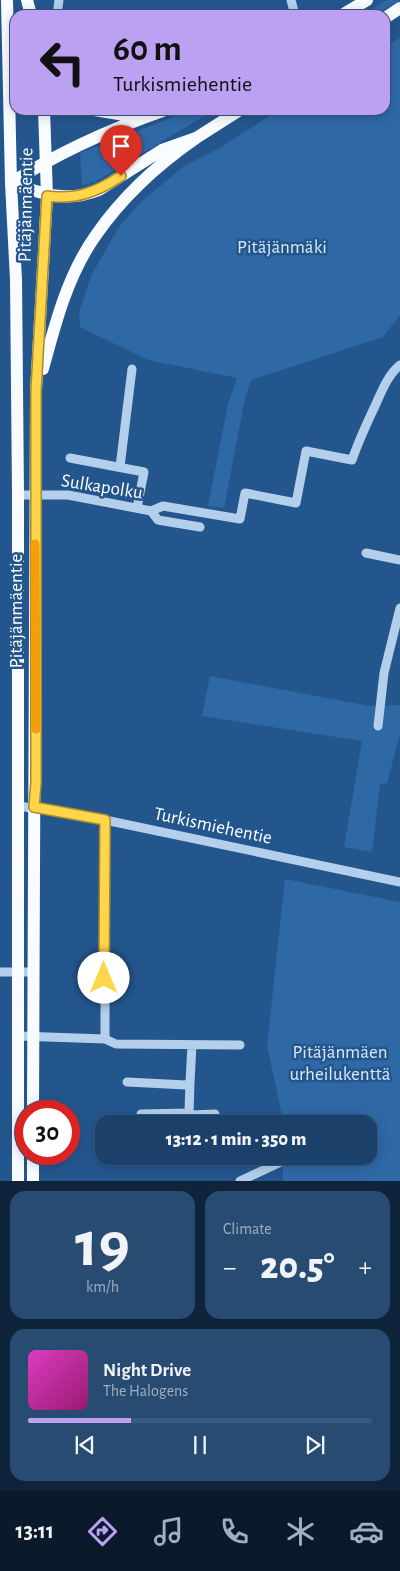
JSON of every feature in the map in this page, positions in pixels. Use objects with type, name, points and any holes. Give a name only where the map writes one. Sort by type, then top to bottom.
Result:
[{"type":"main road","name":"Pitäjänmäentie","points":[[7,0],[11,183],[16,280],[19,806],[18,1181]]},
{"type":"main road","points":[[350,10],[367,0]]},
{"type":"main road","name":"Pitäjänmäentie","points":[[33,1100],[34,807],[36,783],[36,391],[47,196],[44,115]]},
{"type":"main road","points":[[11,183],[71,148],[153,115]]},
{"type":"main road","points":[[36,391],[57,320],[71,283],[95,236],[148,175],[196,138],[232,115]]},
{"type":"main road","points":[[11,183],[47,196],[74,197],[94,192],[162,150],[196,138]]},
{"type":"main road","points":[[33,1165],[33,1181]]},
{"type":"street","points":[[200,527],[158,520],[151,511],[163,506],[240,519],[244,493],[296,503],[306,451],[352,460],[381,389],[400,365]]},
{"type":"street","points":[[120,467],[132,369]]},
{"type":"street","points":[[70,458],[144,472],[137,508]]},
{"type":"street","name":"Sulkapolku","points":[[18,495],[68,495],[151,511]]},
{"type":"street","points":[[366,552],[400,560]]},
{"type":"street","points":[[378,726],[384,673],[400,608]]},
{"type":"street","name":"Turkismiehentie","points":[[19,806],[105,820],[400,882]]},
{"type":"street","points":[[105,820],[105,1039]]},
{"type":"street","points":[[0,972],[33,972]]},
{"type":"street","points":[[19,1036],[105,1039],[116,1044],[240,1045]]},
{"type":"street","points":[[189,1113],[192,1044]]},
{"type":"street","points":[[127,1082],[186,1085],[190,1082]]},
{"type":"street","points":[[141,1114],[215,1114]]},
{"type":"street","points":[[240,1181],[274,1165]]},
{"type":"green space","points":[[387,0],[400,0],[383,10],[370,10]]},
{"type":"green space","name":"Pitäjänmäki","points":[[400,38],[400,315],[383,337],[251,380],[245,398],[224,508],[208,506],[228,404],[237,378],[148,360],[80,327],[79,312],[92,274],[119,227],[141,202],[184,166],[218,149],[271,115],[390,115],[390,44]]},
{"type":"green space","points":[[178,115],[206,115],[95,182],[82,185],[80,153]]},
{"type":"green space","points":[[210,676],[369,706],[400,705],[400,734],[387,783],[380,784],[372,852],[344,847],[362,741],[202,716]]},
{"type":"green space","name":"Pitäjänmäen urheilukenttä","points":[[285,879],[400,902],[400,1181],[283,1181],[283,1165],[377,1165],[377,1115],[282,1115],[267,1046]]},
{"type":"slow traffic","points":[[35,544],[36,729]]},
{"type":"route","points":[[104,978],[105,820],[34,807],[36,783],[36,391],[47,196],[60,198],[89,194],[100,190],[121,176]]}]
